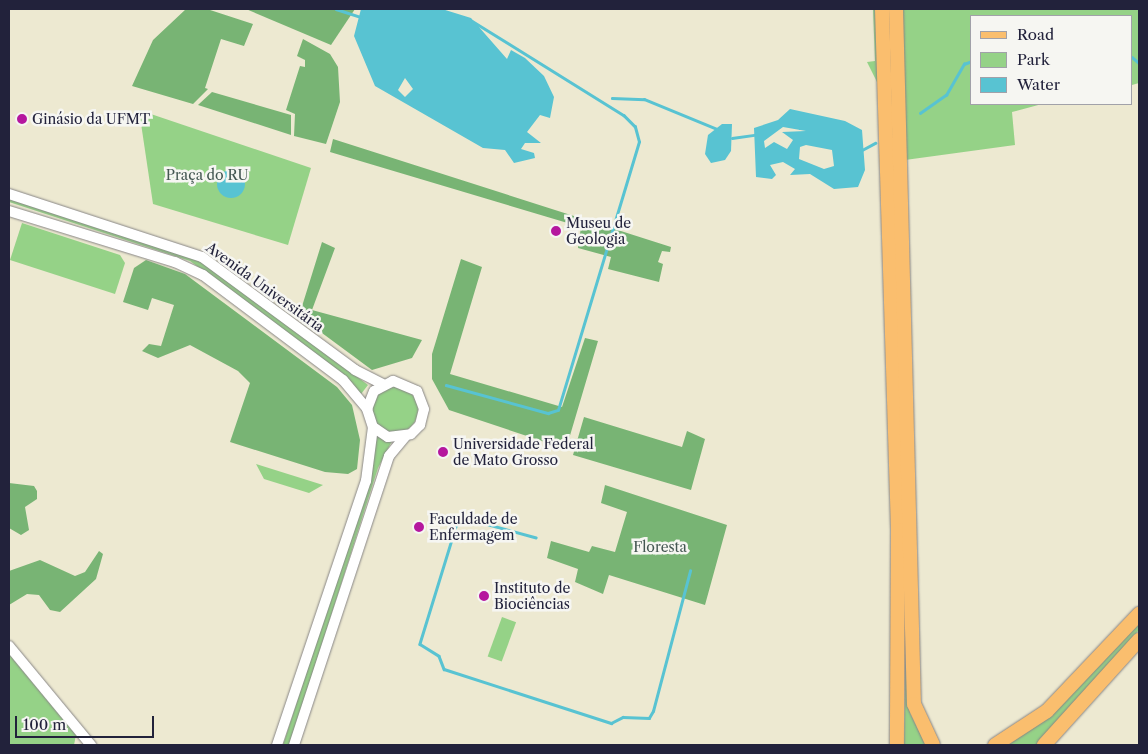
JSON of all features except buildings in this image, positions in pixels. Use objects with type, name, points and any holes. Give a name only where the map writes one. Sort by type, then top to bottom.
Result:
[{"type":"main road","points":[[882,9],[898,510],[897,745]]},
{"type":"main road","points":[[896,9],[912,674],[914,704],[933,745]]},
{"type":"main road","points":[[994,745],[1047,711],[1139,614]]},
{"type":"main road","points":[[1044,745],[1139,640]]},
{"type":"street","name":"Avenida Universitária","points":[[9,194],[202,256],[355,370],[383,384],[410,385],[422,400],[420,425],[406,436],[389,456],[294,745]]},
{"type":"street","name":"Avenida Universitária","points":[[9,211],[190,268],[343,380],[367,409],[373,427],[366,481],[277,745]]},
{"type":"street","points":[[367,409],[374,391],[383,384]]},
{"type":"street","points":[[373,427],[388,437],[406,436]]},
{"type":"street","points":[[9,646],[91,745]]},
{"type":"green space","points":[[186,9],[207,9],[253,24],[244,46],[221,39],[205,88],[208,89],[193,104],[132,86],[153,40]]},
{"type":"green space","points":[[246,9],[355,9],[331,45]]},
{"type":"green space","points":[[873,9],[877,9],[880,88],[867,62],[875,61]]},
{"type":"green space","points":[[902,9],[1139,9],[1139,83],[1133,85],[1133,15],[970,15],[970,105],[1038,105],[1012,112],[1015,145],[905,160]]},
{"type":"green space","points":[[303,39],[330,54],[338,67],[340,102],[326,144],[294,136],[295,114],[286,110],[300,66],[305,67],[305,60],[297,56]]},
{"type":"green space","points":[[212,92],[291,115],[291,135],[198,105]]},
{"type":"green space","name":"Praça do RU","points":[[139,110],[311,168],[288,245],[153,204]]},
{"type":"green space","points":[[333,139],[671,247],[670,252],[662,251],[658,262],[663,264],[659,282],[608,269],[611,257],[578,248],[581,227],[330,152]]},
{"type":"green space","points":[[9,196],[184,251],[209,265],[368,385],[361,394],[347,377],[190,261],[9,202]]},
{"type":"green space","points":[[22,223],[120,255],[125,263],[115,294],[10,260]]},
{"type":"green space","points":[[322,242],[335,248],[312,310],[422,340],[412,358],[372,370],[299,316]]},
{"type":"green space","points":[[461,259],[482,267],[450,374],[562,407],[585,338],[598,341],[566,449],[449,410],[432,379],[432,354]]},
{"type":"green space","points":[[146,260],[185,274],[337,387],[352,405],[360,440],[357,469],[348,474],[325,472],[230,442],[250,383],[238,371],[190,345],[158,358],[142,351],[149,344],[161,346],[174,305],[152,298],[148,310],[123,302],[134,268]]},
{"type":"green space","points":[[390,387],[400,387],[414,397],[418,410],[414,423],[408,429],[400,433],[390,433],[376,423],[372,415],[372,405],[382,391]]},
{"type":"green space","points":[[584,417],[682,447],[687,431],[705,439],[691,490],[573,455]]},
{"type":"green space","points":[[377,436],[392,441],[378,468],[290,745],[283,745],[371,471]]},
{"type":"green space","points":[[256,464],[323,485],[309,493],[264,479]]},
{"type":"green space","points":[[9,483],[34,486],[37,491],[37,499],[25,507],[29,530],[21,535],[9,528]]},
{"type":"green space","name":"Floresta","points":[[605,485],[727,525],[705,605],[609,575],[603,594],[575,582],[578,569],[547,558],[551,541],[589,552],[592,546],[615,552],[627,512],[601,503]]},
{"type":"green space","points":[[99,551],[103,554],[96,579],[60,612],[50,610],[39,595],[27,594],[9,605],[9,571],[40,560],[75,576],[85,572]]},
{"type":"green space","points":[[502,617],[516,622],[502,662],[488,656]]},
{"type":"green space","points":[[1139,619],[1139,630],[1038,745],[1007,745],[1045,719]]},
{"type":"green space","points":[[906,636],[910,713],[926,745],[904,745]]},
{"type":"green space","points":[[9,654],[76,735],[74,745],[9,744]]},
{"type":"water","points":[[361,9],[442,9],[471,18],[507,59],[511,50],[525,58],[544,76],[554,97],[550,118],[540,115],[527,132],[541,143],[525,143],[521,149],[534,153],[535,158],[514,163],[505,150],[483,148],[375,86],[354,36]],"holes":[[[405,78],[413,89],[405,97],[398,90]]]},
{"type":"water","points":[[790,109],[845,121],[862,130],[865,170],[858,187],[834,189],[810,174],[790,175],[795,169],[783,162],[770,165],[776,175],[772,179],[756,177],[754,128],[778,120]],"holes":[[[783,127],[806,131],[782,132],[793,140],[787,149],[774,142],[765,148],[764,141]],[[806,145],[832,150],[834,166],[824,169],[799,159],[800,147]]]},
{"type":"water","points":[[722,124],[732,124],[731,151],[725,160],[711,163],[705,154],[708,135]]},
{"type":"water","points":[[231,170],[241,174],[245,184],[241,194],[231,198],[221,194],[217,184],[221,174]]},
{"type":"waterway","points":[[336,9],[361,17]]},
{"type":"waterway","points":[[446,385],[548,413],[558,410],[639,142],[635,127],[624,116],[473,22]]},
{"type":"waterway","points":[[1133,58],[1139,63]]},
{"type":"waterway","points":[[920,113],[946,95],[964,64],[970,62]]},
{"type":"waterway","points":[[612,98],[644,99],[717,129]]},
{"type":"waterway","points":[[732,138],[754,135]]},
{"type":"waterway","points":[[862,150],[875,143]]},
{"type":"waterway","points":[[536,538],[459,517],[420,644],[439,656],[444,669],[611,723],[623,717],[649,718],[653,711],[690,571]]},
{"type":"place","name":"Ginásio da UFMT","points":[[22,119]]},
{"type":"place","name":"Museu de Geologia","points":[[556,231]]},
{"type":"place","name":"Universidade Federal de Mato Grosso","points":[[443,452]]},
{"type":"place","name":"Faculdade de Enfermagem","points":[[419,527]]},
{"type":"place","name":"Instituto de Biociências","points":[[484,596]]}]
